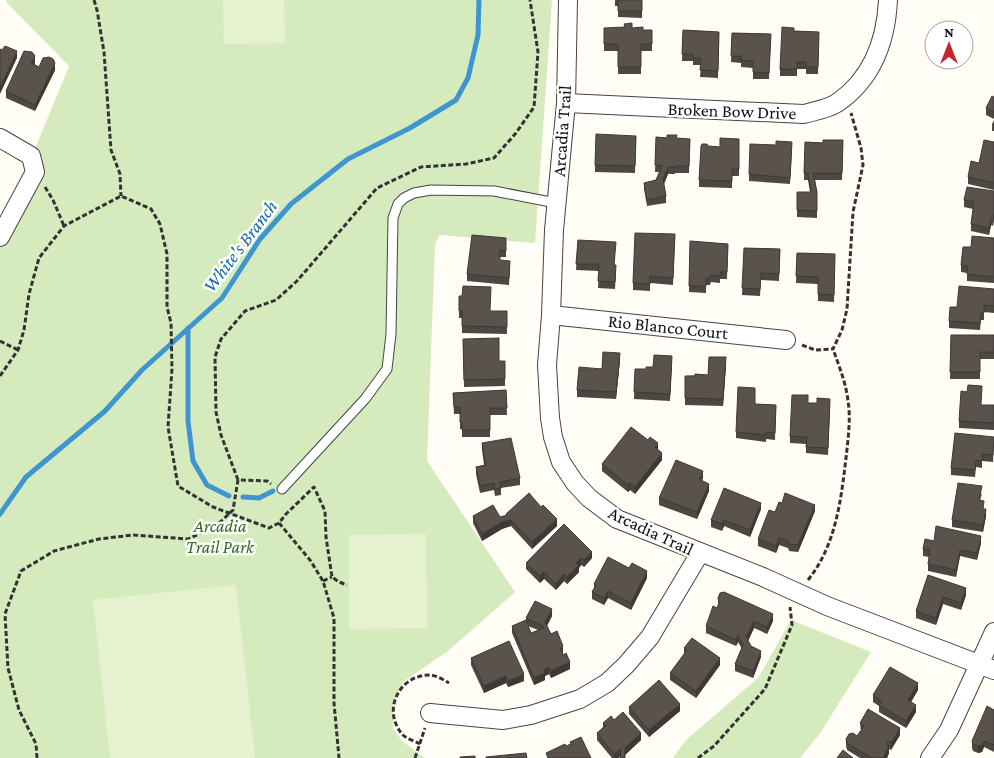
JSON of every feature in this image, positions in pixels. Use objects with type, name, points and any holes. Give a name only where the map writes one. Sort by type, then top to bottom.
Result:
[{"type":"street","name":"Arcadia Trail","points":[[568,0],[566,103],[556,202],[547,366],[550,418],[553,437],[561,462],[575,483],[589,498],[617,519],[763,577],[827,606],[987,667]]},
{"type":"street","name":"Broken Bow Drive","points":[[566,103],[804,114],[835,104],[863,78],[876,59],[887,21],[888,0]]},
{"type":"street","points":[[0,138],[31,156],[34,170],[0,237]]},
{"type":"street","name":"Rio Blanco Court","points":[[551,315],[786,340]]},
{"type":"street","points":[[430,713],[503,720],[531,715],[580,699],[613,677],[626,665],[650,636],[700,553]]},
{"type":"street","points":[[930,758],[987,667],[994,632]]},
{"type":"lane","points":[[282,489],[365,399],[387,370],[391,334],[393,218],[398,204],[414,193],[431,190],[494,191],[556,202]]},
{"type":"path","points":[[94,0],[104,52],[111,150],[120,174],[121,196]]},
{"type":"path","points":[[37,758],[36,744],[19,710],[8,668],[5,614],[21,571],[54,551],[99,539],[133,535],[188,539],[216,526],[230,514],[233,510],[238,480],[221,435],[216,412],[215,357],[221,340],[245,311],[276,300],[297,281],[377,188],[421,168],[466,164],[494,158],[516,133],[534,107],[538,52],[530,0]]},
{"type":"path","points":[[698,758],[714,746],[764,689],[792,625],[790,606],[796,592],[818,567],[840,508],[847,442],[848,401],[833,349],[842,330],[847,310],[853,212],[863,165],[861,148],[850,110]]},
{"type":"path","points":[[34,170],[53,200],[64,226]]},
{"type":"path","points":[[0,376],[18,350],[24,330],[29,294],[39,258],[64,226],[121,196]]},
{"type":"path","points":[[121,196],[151,209],[160,224],[167,254],[167,308],[171,323],[172,370],[168,428],[178,486],[213,507],[269,528],[279,523],[314,487],[325,511],[326,537],[332,576],[339,582],[347,585]]},
{"type":"path","points":[[786,340],[815,350],[833,349]]},
{"type":"path","points":[[0,342],[18,350]]},
{"type":"path","points":[[238,480],[267,481],[282,489]]},
{"type":"path","points":[[279,523],[300,547],[323,581],[334,618],[334,703],[339,758]]},
{"type":"path","points":[[323,581],[332,576]]},
{"type":"path","points":[[420,744],[404,736],[394,721],[393,704],[401,688],[415,677],[433,675],[449,683]]},
{"type":"path","points":[[415,758],[430,713]]},
{"type":"green space","name":"Arcadia Trail Park","points":[[6,0],[552,0],[535,243],[440,235],[435,244],[427,461],[515,592],[448,651],[403,682],[393,703],[393,728],[402,741],[425,758],[0,758],[0,234],[69,66]]},
{"type":"green space","points":[[223,0],[284,0],[285,43],[224,44]]},
{"type":"green space","points":[[426,534],[427,628],[349,629],[349,535]]},
{"type":"green space","points":[[236,585],[255,758],[110,758],[93,600]]},
{"type":"green space","points":[[791,620],[871,652],[819,735],[800,758],[673,758],[686,740],[758,678]]},
{"type":"building","points":[[618,0],[642,0],[642,11],[618,11]]},
{"type":"building","points":[[632,23],[632,28],[643,27],[643,30],[652,30],[652,44],[641,44],[641,67],[618,67],[618,44],[604,44],[604,28],[625,27],[624,24]]},
{"type":"building","points":[[782,27],[794,28],[794,31],[819,32],[818,67],[806,67],[806,62],[797,62],[797,69],[780,69]]},
{"type":"building","points":[[683,30],[719,32],[718,71],[700,70],[701,58],[693,58],[693,54],[682,54]]},
{"type":"building","points":[[732,33],[771,34],[769,73],[753,72],[753,61],[741,60],[741,56],[731,56]]},
{"type":"building","points":[[5,46],[17,51],[0,87],[0,49],[2,50]]},
{"type":"building","points":[[24,51],[32,52],[35,56],[31,63],[39,67],[43,58],[49,57],[55,63],[35,105],[6,91]]},
{"type":"building","points":[[992,96],[994,97],[994,112],[986,108]]},
{"type":"building","points":[[596,134],[636,136],[635,166],[595,165]]},
{"type":"building","points":[[667,135],[677,135],[676,138],[690,139],[689,166],[668,167],[663,179],[666,196],[647,200],[644,183],[656,180],[662,166],[655,165],[656,137],[667,138]]},
{"type":"building","points":[[720,138],[739,139],[739,169],[732,169],[732,181],[699,180],[702,144],[720,147]]},
{"type":"building","points":[[823,140],[843,140],[842,173],[813,173],[817,192],[817,211],[797,210],[797,192],[811,192],[808,173],[804,173],[805,142],[823,143]]},
{"type":"building","points":[[984,140],[994,142],[994,183],[968,177],[971,161],[979,163]]},
{"type":"building","points":[[776,141],[792,142],[790,178],[749,174],[750,144],[776,145]]},
{"type":"building","points":[[967,187],[994,191],[994,214],[989,228],[971,224],[974,202],[964,200]]},
{"type":"building","points":[[635,233],[675,234],[673,278],[650,276],[650,284],[633,283]]},
{"type":"building","points":[[472,235],[506,238],[506,251],[500,250],[500,260],[510,261],[509,278],[467,274]]},
{"type":"building","points":[[972,236],[994,238],[994,277],[967,274],[968,266],[961,265],[963,247],[971,247]]},
{"type":"building","points":[[578,240],[616,242],[615,282],[598,281],[599,264],[576,264]]},
{"type":"building","points":[[690,241],[728,244],[727,272],[720,272],[720,276],[711,275],[710,278],[706,278],[706,286],[689,286]]},
{"type":"building","points":[[744,248],[780,249],[779,274],[761,273],[760,289],[742,288]]},
{"type":"building","points":[[797,253],[835,254],[834,295],[818,294],[818,277],[796,276]]},
{"type":"building","points":[[463,286],[491,287],[490,311],[507,311],[507,327],[462,326],[459,296],[462,296]]},
{"type":"building","points":[[959,286],[994,289],[994,306],[984,305],[984,313],[981,313],[980,323],[949,321],[950,307],[957,307]]},
{"type":"building","points":[[951,335],[994,335],[994,352],[980,352],[980,372],[950,372]]},
{"type":"building","points":[[499,338],[499,361],[505,361],[505,379],[464,380],[463,339]]},
{"type":"building","points":[[603,352],[620,353],[616,392],[577,390],[579,367],[602,369]]},
{"type":"building","points":[[654,355],[672,356],[670,394],[634,392],[635,369],[653,367]]},
{"type":"building","points":[[709,357],[726,357],[723,399],[685,398],[685,376],[695,376],[695,374],[708,375]]},
{"type":"building","points":[[968,385],[982,386],[981,405],[994,405],[994,423],[959,421],[961,391],[967,392]]},
{"type":"building","points":[[738,387],[755,388],[755,404],[776,405],[775,433],[766,432],[766,435],[736,432]]},
{"type":"building","points":[[506,390],[507,408],[490,408],[490,430],[462,430],[460,407],[454,407],[453,393]]},
{"type":"building","points":[[792,395],[808,395],[808,403],[817,403],[817,398],[830,399],[828,448],[806,447],[807,437],[790,436]]},
{"type":"building","points":[[631,427],[648,440],[650,437],[658,443],[655,447],[662,453],[635,487],[630,483],[628,485],[602,464]]},
{"type":"building","points":[[955,433],[994,437],[993,455],[982,454],[982,461],[976,460],[975,470],[951,468]]},
{"type":"building","points":[[511,438],[520,478],[500,482],[501,488],[495,489],[494,483],[480,486],[476,467],[486,465],[482,443]]},
{"type":"building","points":[[676,460],[703,471],[699,479],[709,484],[697,512],[659,498]]},
{"type":"building","points":[[958,483],[982,486],[979,500],[984,501],[983,509],[986,509],[983,525],[952,520]]},
{"type":"building","points":[[724,488],[761,503],[750,530],[724,520],[722,524],[711,520]]},
{"type":"building","points":[[529,493],[541,507],[543,505],[557,519],[532,542],[511,520],[502,522],[482,534],[473,516],[493,505],[500,517],[507,515]]},
{"type":"building","points":[[785,493],[815,505],[798,545],[789,544],[788,541],[779,538],[776,546],[758,539],[769,510],[775,512],[779,502],[782,503]]},
{"type":"building","points":[[564,524],[592,552],[584,560],[581,558],[576,563],[579,565],[567,577],[564,574],[556,584],[544,572],[540,576],[526,563]]},
{"type":"building","points":[[936,526],[981,536],[977,553],[960,550],[956,570],[928,564],[930,550],[923,549],[925,539],[934,541]]},
{"type":"building","points":[[608,557],[629,568],[632,563],[647,571],[631,603],[608,591],[604,598],[592,592],[596,585],[594,584]]},
{"type":"building","points":[[928,575],[966,588],[961,603],[943,597],[936,618],[916,611]]},
{"type":"building","points":[[724,592],[773,614],[767,627],[754,621],[747,636],[745,635],[751,646],[761,651],[753,671],[735,664],[743,645],[738,635],[736,640],[706,626],[713,606],[717,608],[720,593]]},
{"type":"building","points":[[535,601],[552,609],[545,622],[551,634],[557,631],[563,646],[560,648],[563,655],[566,653],[570,662],[551,671],[549,667],[544,670],[545,673],[534,678],[512,626],[526,620],[531,633],[544,628],[526,618]]},
{"type":"building","points":[[692,638],[720,658],[696,691],[670,673],[687,650],[684,648]]},
{"type":"building","points":[[509,641],[524,674],[508,681],[506,676],[484,686],[471,658]]},
{"type":"building","points":[[890,667],[918,683],[908,700],[916,705],[906,721],[879,705],[882,701],[873,695]]},
{"type":"building","points":[[659,680],[680,704],[649,730],[629,707]]},
{"type":"building","points":[[987,706],[994,710],[994,745],[984,741],[982,745],[978,746],[973,744],[972,741]]},
{"type":"building","points":[[868,709],[900,728],[891,743],[888,741],[886,744],[889,746],[883,758],[872,758],[847,743],[846,739],[849,734],[853,733],[857,736],[864,726],[860,723]]},
{"type":"building","points":[[623,712],[641,733],[625,748],[625,758],[620,758],[621,749],[614,754],[597,733],[606,726],[603,723],[611,716],[614,720]]},
{"type":"building","points":[[581,737],[591,758],[548,758],[546,753],[565,744],[566,746],[571,744],[570,742]]},
{"type":"building","points":[[843,750],[853,758],[837,758]]},
{"type":"building","points":[[526,753],[527,758],[486,758],[486,757]]},
{"type":"building","points":[[475,756],[475,758],[460,758],[460,757]]},
{"type":"waterway","name":"White's Branch","points":[[0,514],[26,477],[105,411],[142,370],[222,298],[260,239],[291,204],[348,159],[410,128],[456,100],[468,78],[478,35],[479,0]]},
{"type":"waterway","points":[[188,328],[188,421],[193,461],[207,485],[229,496]]},
{"type":"waterway","points":[[243,497],[259,498],[273,491]]}]
